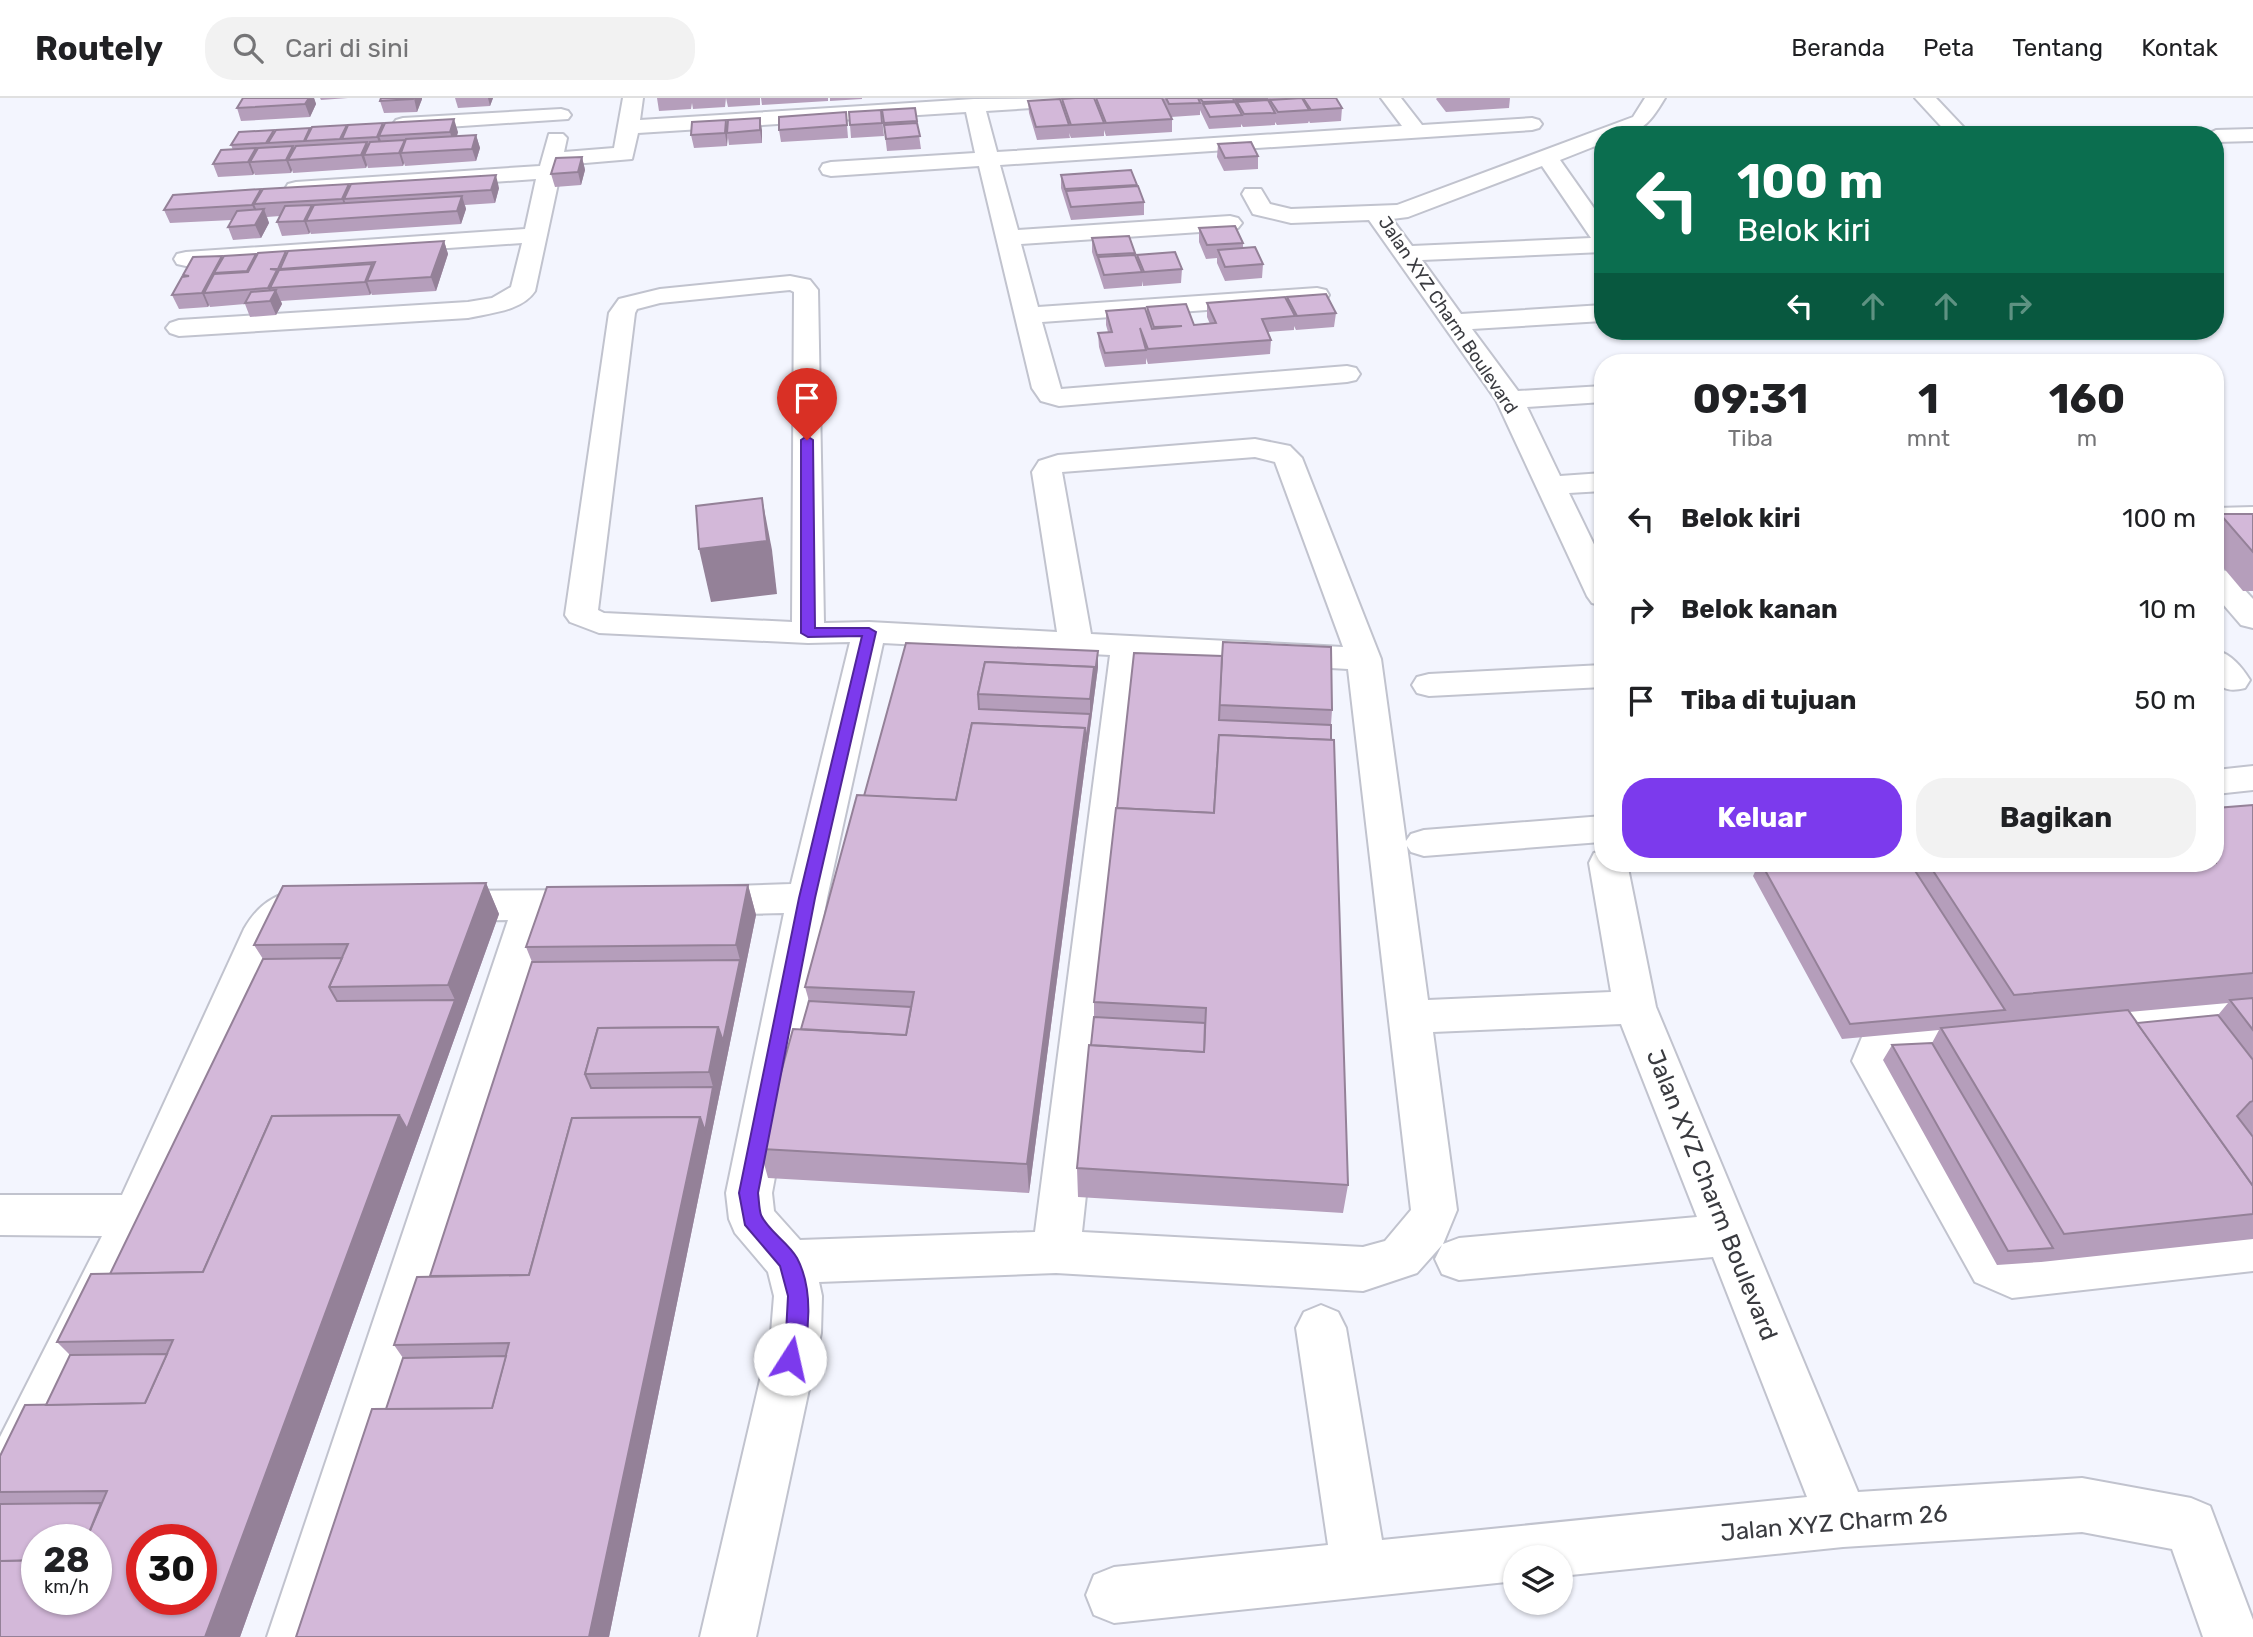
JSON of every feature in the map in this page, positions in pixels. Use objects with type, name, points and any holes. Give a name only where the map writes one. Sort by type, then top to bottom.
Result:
[{"type":"street","points":[[278,190],[550,166],[623,154],[626,153],[633,98]]},
{"type":"street","points":[[630,127],[1094,98]]},
{"type":"street","points":[[1391,98],[1416,131]]},
{"type":"street","name":"Jalan XYZ Charm Boulevard","points":[[1628,126],[1641,121],[1655,98]]},
{"type":"street","points":[[1925,98],[1952,126]]},
{"type":"street","points":[[179,328],[489,306],[513,298],[523,291],[563,106],[380,125]]},
{"type":"street","points":[[974,106],[1046,388],[1056,398],[1347,374]]},
{"type":"street","points":[[831,169],[1532,124]]},
{"type":"street","points":[[2224,135],[2253,135]]},
{"type":"street","name":"Jalan XYZ Charm Boulevard","points":[[1376,213],[1399,212],[1594,139]]},
{"type":"street","points":[[1594,150],[1555,154],[1594,222]]},
{"type":"street","points":[[1253,194],[1261,209],[1291,216],[1376,213]]},
{"type":"street","name":"Jalan XYZ Charm Boulevard","points":[[1376,213],[1510,400],[1594,577]]},
{"type":"street","points":[[1008,238],[1230,223]]},
{"type":"street","points":[[186,258],[536,235]]},
{"type":"street","points":[[1405,254],[1594,245]]},
{"type":"street","points":[[808,633],[806,290],[801,285],[790,283],[660,296],[628,304],[622,313],[581,615],[599,623],[808,633],[869,632],[1364,659]]},
{"type":"street","points":[[1028,315],[1317,295]]},
{"type":"street","points":[[1454,322],[1594,314]]},
{"type":"street","points":[[1510,400],[1594,395]]},
{"type":"street","points":[[789,1262],[1056,1252],[1363,1269],[1400,1258],[1427,1228],[1434,1210],[1364,659],[1295,470],[1288,458],[1280,452],[1255,448],[1058,464],[1049,467],[1047,471],[1076,645]]},
{"type":"street","points":[[1550,485],[1594,483]]},
{"type":"street","points":[[2224,517],[2253,516]]},
{"type":"street","points":[[2224,587],[2253,618]]},
{"type":"street","points":[[728,1637],[796,1333],[798,1296],[789,1262],[752,1219],[749,1193],[807,898],[869,632]]},
{"type":"street","points":[[1056,1252],[1128,648]]},
{"type":"street","points":[[1429,685],[1594,676]]},
{"type":"street","points":[[2224,781],[2253,778]]},
{"type":"street","points":[[1424,843],[1594,838]]},
{"type":"street","name":"Jalan XYZ Charm Boulevard","points":[[1610,872],[1635,1007],[1843,1520]]},
{"type":"street","points":[[411,906],[807,898]]},
{"type":"street","points":[[295,1637],[533,905]]},
{"type":"street","points":[[0,1493],[136,1216],[269,922],[289,907],[330,906]]},
{"type":"street","points":[[1430,1016],[1635,1007]]},
{"type":"street","points":[[2253,1009],[1885,1045],[1878,1049],[1874,1061],[1992,1267],[2012,1276],[2253,1250]]},
{"type":"street","points":[[0,1215],[136,1216]]},
{"type":"street","points":[[1459,1259],[1728,1235]]},
{"type":"street","points":[[1321,1328],[1359,1570]]},
{"type":"street","name":"Jalan XYZ Charm 26","points":[[1114,1595],[1843,1520],[2082,1505],[2191,1525],[2231,1637]]},
{"type":"building","points":[[243,98],[309,98],[305,104],[237,108]]},
{"type":"building","points":[[381,98],[414,98],[380,101]]},
{"type":"building","points":[[1094,98],[1104,123],[1071,125],[1062,99]]},
{"type":"building","points":[[1096,98],[1162,98],[1172,119],[1106,123]]},
{"type":"building","points":[[1166,98],[1198,98],[1200,103],[1169,104]]},
{"type":"building","points":[[1200,98],[1233,98],[1234,101],[1203,102]]},
{"type":"building","points":[[1235,98],[1267,98],[1267,99],[1236,100]]},
{"type":"building","points":[[1302,98],[1309,110],[1278,112],[1270,100]]},
{"type":"building","points":[[1303,98],[1336,98],[1342,108],[1311,110]]},
{"type":"building","points":[[1060,99],[1069,125],[1036,127],[1028,101]]},
{"type":"building","points":[[1268,100],[1275,113],[1244,114],[1237,102]]},
{"type":"building","points":[[1235,102],[1242,115],[1210,117],[1203,104]]},
{"type":"building","points":[[915,108],[917,121],[884,123],[882,110]]},
{"type":"building","points":[[881,110],[882,123],[850,125],[849,112]]},
{"type":"building","points":[[846,112],[847,125],[779,130],[779,117]]},
{"type":"building","points":[[760,118],[760,130],[727,133],[728,120]]},
{"type":"building","points":[[454,119],[450,132],[379,136],[385,123]]},
{"type":"building","points":[[726,120],[725,133],[691,135],[692,122]]},
{"type":"building","points":[[383,123],[377,137],[342,139],[348,125]]},
{"type":"building","points":[[917,123],[920,136],[886,139],[884,125]]},
{"type":"building","points":[[347,125],[340,139],[305,141],[312,127]]},
{"type":"building","points":[[310,128],[304,141],[268,143],[276,130]]},
{"type":"building","points":[[274,130],[266,143],[231,145],[239,132]]},
{"type":"building","points":[[476,135],[472,149],[401,153],[406,139]]},
{"type":"building","points":[[405,140],[399,153],[364,155],[370,142]]},
{"type":"building","points":[[367,142],[361,155],[288,160],[296,146]]},
{"type":"building","points":[[1251,142],[1258,156],[1225,158],[1218,144]]},
{"type":"building","points":[[293,146],[286,160],[250,162],[258,148]]},
{"type":"building","points":[[256,148],[248,162],[213,164],[221,150]]},
{"type":"building","points":[[582,157],[578,172],[551,174],[556,158]]},
{"type":"building","points":[[1131,170],[1137,185],[1065,189],[1061,175]]},
{"type":"building","points":[[496,175],[491,190],[344,199],[351,184]]},
{"type":"building","points":[[349,184],[342,199],[254,204],[263,189]]},
{"type":"building","points":[[1138,186],[1144,202],[1071,207],[1066,191]]},
{"type":"building","points":[[261,189],[252,205],[164,210],[173,195]]},
{"type":"building","points":[[462,196],[457,211],[306,221],[314,205]]},
{"type":"building","points":[[312,205],[304,221],[277,222],[285,206]]},
{"type":"building","points":[[264,209],[255,225],[228,227],[237,211]]},
{"type":"building","points":[[1235,226],[1243,243],[1207,245],[1199,228]]},
{"type":"building","points":[[1129,236],[1135,253],[1097,255],[1092,238]]},
{"type":"building","points":[[444,241],[431,277],[367,281],[375,262],[280,269],[288,251]]},
{"type":"building","points":[[1255,247],[1263,264],[1225,267],[1218,250]]},
{"type":"building","points":[[286,251],[278,269],[270,269],[277,270],[268,288],[204,293],[214,274],[248,272],[258,253]]},
{"type":"building","points":[[1175,252],[1182,269],[1144,272],[1137,255]]},
{"type":"building","points":[[256,254],[247,271],[214,273],[224,256]]},
{"type":"building","points":[[1135,255],[1142,272],[1104,275],[1098,257]]},
{"type":"building","points":[[222,256],[202,293],[172,295],[182,277],[189,276],[183,275],[193,257]]},
{"type":"building","points":[[372,264],[365,282],[270,288],[279,270]]},
{"type":"building","points":[[276,290],[270,301],[245,303],[251,292]]},
{"type":"building","points":[[1326,294],[1336,313],[1297,316],[1287,297]]},
{"type":"building","points":[[1285,297],[1295,316],[1262,319],[1271,340],[1148,349],[1140,328],[1146,350],[1105,353],[1098,333],[1112,332],[1106,311],[1145,308],[1152,329],[1182,326],[1154,327],[1147,307],[1186,304],[1194,325],[1216,323],[1207,303]]},
{"type":"building","points":[[762,498],[767,541],[699,549],[696,506]]},
{"type":"building","points":[[2224,514],[2253,514],[2253,552],[2224,519]]},
{"type":"building","points":[[1223,642],[1331,647],[1332,710],[1219,705]]},
{"type":"building","points":[[906,643],[1098,651],[1094,681],[1094,667],[985,662],[978,694],[979,709],[1090,714],[1086,743],[1085,728],[972,723],[956,800],[864,796]]},
{"type":"building","points":[[1134,653],[1222,656],[1219,720],[1331,725],[1331,740],[1219,735],[1214,813],[1117,808]]},
{"type":"building","points":[[985,662],[1094,667],[1090,699],[978,694]]},
{"type":"building","points":[[972,723],[1085,728],[1027,1164],[760,1149],[793,1029],[906,1035],[914,992],[805,987],[857,795],[956,800]]},
{"type":"building","points":[[1219,735],[1334,740],[1348,1185],[1077,1168],[1089,1045],[1204,1052],[1206,1008],[1094,1002],[1116,808],[1214,813]]},
{"type":"building","points":[[2253,805],[2253,973],[2014,995],[1934,872],[2224,872],[2224,807]]},
{"type":"building","points":[[1766,872],[1916,872],[2005,1010],[1850,1024]]},
{"type":"building","points":[[486,883],[448,985],[329,987],[348,944],[254,945],[283,886]]},
{"type":"building","points":[[748,885],[736,945],[526,947],[547,887]]},
{"type":"building","points":[[342,958],[329,987],[337,1001],[455,1000],[407,1129],[399,1115],[272,1116],[203,1272],[110,1274],[263,959]]},
{"type":"building","points":[[740,960],[723,1041],[718,1027],[598,1028],[585,1074],[591,1088],[713,1087],[705,1131],[700,1117],[572,1118],[529,1275],[430,1276],[532,962]]},
{"type":"building","points":[[2253,998],[2253,1030],[2230,1000]]},
{"type":"building","points":[[809,1001],[911,1007],[906,1035],[801,1029]]},
{"type":"building","points":[[2128,1010],[2253,1186],[2253,1214],[2064,1234],[1941,1028]]},
{"type":"building","points":[[2218,1015],[2253,1060],[2253,1101],[2237,1116],[2253,1137],[2253,1186],[2137,1023]]},
{"type":"building","points":[[1094,1017],[1205,1023],[1204,1052],[1091,1045]]},
{"type":"building","points":[[718,1027],[709,1072],[585,1074],[598,1028]]},
{"type":"building","points":[[1932,1043],[2053,1248],[2008,1251],[1892,1045]]},
{"type":"building","points":[[399,1115],[217,1605],[217,1524],[126,1524],[126,1615],[213,1615],[205,1637],[0,1637],[0,1561],[21,1560],[21,1615],[112,1615],[112,1524],[93,1524],[107,1491],[0,1492],[0,1456],[25,1405],[145,1403],[173,1340],[57,1342],[91,1274],[203,1272],[272,1116]]},
{"type":"building","points":[[700,1117],[589,1637],[296,1637],[372,1409],[492,1408],[509,1343],[394,1345],[417,1277],[529,1275],[572,1118]]},
{"type":"building","points":[[167,1354],[145,1403],[46,1405],[70,1355]]},
{"type":"building","points":[[506,1356],[492,1408],[386,1409],[403,1358]]},
{"type":"building","points":[[101,1503],[92,1524],[21,1524],[21,1560],[0,1561],[0,1504]]},
{"type":"route","points":[[790,1359],[796,1333],[798,1296],[789,1262],[752,1219],[749,1193],[807,898],[869,632],[808,633],[807,440]]}]
